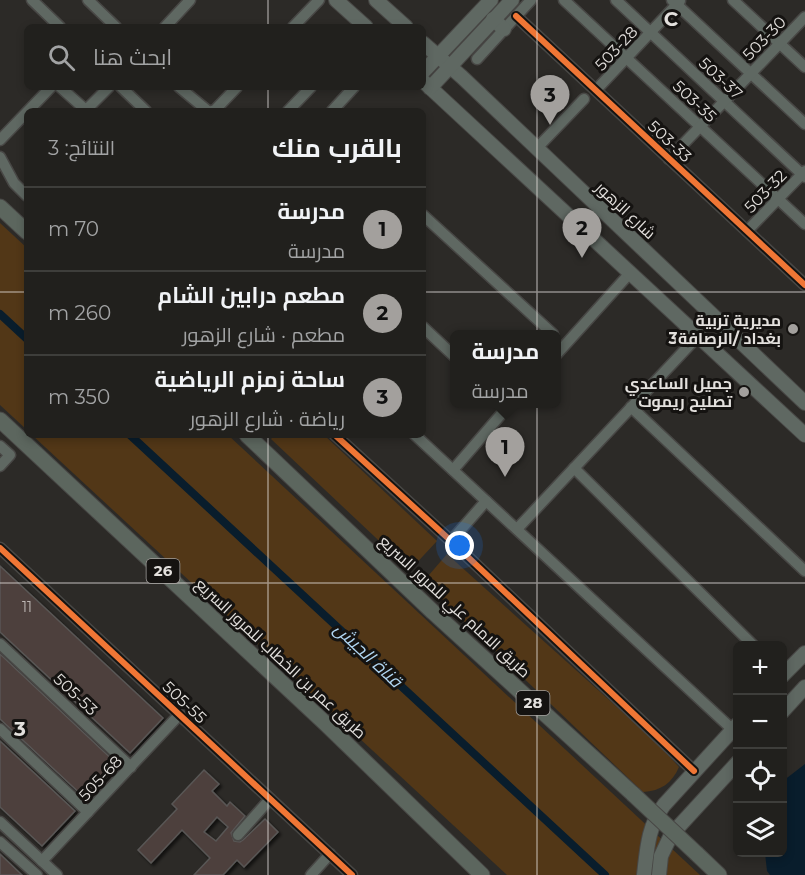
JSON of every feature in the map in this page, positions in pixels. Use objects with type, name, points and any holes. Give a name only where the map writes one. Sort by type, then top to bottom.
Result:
[{"type":"highway","points":[[2,208],[24,229]]},
{"type":"highway","name":"طريق عمر بن الخطاب للمرور السريع","points":[[0,420],[325,723],[482,875]]},
{"type":"highway","name":"طريق الامام علي للمرور السريع","points":[[250,438],[433,612],[719,875]]},
{"type":"main road","points":[[336,0],[363,24]]},
{"type":"main road","points":[[376,0],[403,24]]},
{"type":"main road","points":[[426,69],[491,0]]},
{"type":"main road","points":[[512,0],[449,67],[427,84],[805,435]]},
{"type":"main road","points":[[493,19],[504,29]]},
{"type":"main road","points":[[426,41],[435,42],[459,35]]},
{"type":"main road","name":"شارع الزهور","points":[[426,44],[805,403]]},
{"type":"main road","points":[[462,77],[466,49]]},
{"type":"main road","points":[[787,671],[805,653]]},
{"type":"main road","points":[[787,707],[805,687]]},
{"type":"main road","points":[[644,875],[654,818],[733,729]]},
{"type":"main road","points":[[659,875],[665,845],[671,835],[733,767]]},
{"type":"street","points":[[33,0],[57,24]]},
{"type":"street","points":[[88,0],[113,24]]},
{"type":"street","points":[[168,24],[190,0]]},
{"type":"street","points":[[296,24],[319,0]]},
{"type":"street","points":[[477,58],[531,0]]},
{"type":"street","name":"503-35","points":[[564,0],[805,224]]},
{"type":"street","name":"503-37","points":[[616,0],[804,174]]},
{"type":"street","points":[[733,0],[805,67]]},
{"type":"street","points":[[677,2],[805,124]]},
{"type":"street","name":"503-28","points":[[596,90],[651,33],[677,2]]},
{"type":"street","name":"503-33","points":[[516,16],[805,285]]},
{"type":"street","name":"503-30","points":[[669,159],[805,18]]},
{"type":"street","points":[[30,108],[48,90]]},
{"type":"street","points":[[64,90],[85,108]]},
{"type":"street","points":[[89,108],[106,90]]},
{"type":"street","points":[[125,90],[143,108]]},
{"type":"street","points":[[183,90],[206,108]]},
{"type":"street","points":[[217,108],[234,90]]},
{"type":"street","points":[[291,108],[308,90]]},
{"type":"street","points":[[335,108],[351,90]]},
{"type":"street","points":[[536,149],[584,99]]},
{"type":"street","points":[[0,140],[24,114]]},
{"type":"street","points":[[0,156],[14,183],[24,193]]},
{"type":"street","name":"503-32","points":[[747,231],[804,174]]},
{"type":"street","points":[[426,218],[548,330]]},
{"type":"street","points":[[561,349],[630,273]]},
{"type":"street","points":[[426,330],[450,352]]},
{"type":"street","points":[[517,529],[698,336]]},
{"type":"street","points":[[561,341],[565,345]]},
{"type":"street","points":[[631,407],[805,571]]},
{"type":"street","points":[[453,470],[505,408]]},
{"type":"street","points":[[338,438],[451,541],[694,771]]},
{"type":"street","points":[[418,438],[733,725]]},
{"type":"street","points":[[0,446],[10,454],[0,466]]},
{"type":"street","points":[[574,468],[750,641]]},
{"type":"street","points":[[451,541],[486,501]]},
{"type":"street","name":"505-55","points":[[0,548],[352,875]]},
{"type":"street","name":"505-53","points":[[0,644],[131,766]]},
{"type":"street","name":"505-68","points":[[42,861],[179,715]]},
{"type":"street","points":[[0,729],[88,812]]},
{"type":"street","points":[[238,834],[270,799]]},
{"type":"street","points":[[0,822],[57,875]]},
{"type":"street","points":[[1,844],[37,875]]},
{"type":"street","points":[[18,858],[27,847]]},
{"type":"street","points":[[311,875],[330,854]]},
{"type":"shaded area","points":[[0,223],[24,245],[24,427],[0,405]]},
{"type":"shaded area","points":[[35,438],[231,438],[700,875],[507,875]]},
{"type":"shaded area","points":[[327,438],[437,541],[410,570],[271,439]]},
{"type":"shaded area","points":[[447,554],[657,743],[679,767],[669,782],[655,790],[643,792],[423,582]]},
{"type":"water","points":[[805,764],[805,875],[770,875],[767,871],[765,857],[787,857],[787,778]]},
{"type":"building","points":[[0,566],[163,718],[130,753],[0,632]]},
{"type":"building","points":[[0,654],[118,765],[86,799],[0,719]]},
{"type":"building","points":[[0,741],[75,811],[42,846],[0,807]]},
{"type":"building","points":[[204,770],[219,784],[212,791],[227,806],[230,802],[245,816],[231,833],[234,841],[243,840],[265,819],[278,832],[244,867],[237,860],[223,875],[194,875],[210,858],[182,830],[151,863],[138,850],[177,809],[172,804]],"holes":[[[217,817],[228,827],[216,841],[204,832]]]},
{"type":"building","points":[[0,854],[22,875],[0,875]]},
{"type":"waterway","name":"قناة الجيش","points":[[0,314],[24,336]]},
{"type":"waterway","name":"قناة الجيش","points":[[133,438],[605,875]]},
{"type":"cycle path","points":[[516,16],[805,285]]},
{"type":"cycle path","points":[[338,438],[451,541],[694,771]]},
{"type":"cycle path","points":[[0,548],[352,875]]},
{"type":"place","name":"ساحة زمزم الرياضية","points":[[550,125]]},
{"type":"place","name":"مطعم درابين الشام","points":[[582,258]]},
{"type":"place","name":"مديرية تربية بغداد /الرصافة3","points":[[793,329]]},
{"type":"place","name":"جميل الساعدي تصليح ريموت","points":[[744,392]]},
{"type":"place","name":"مدرسة","points":[[505,477]]}]
